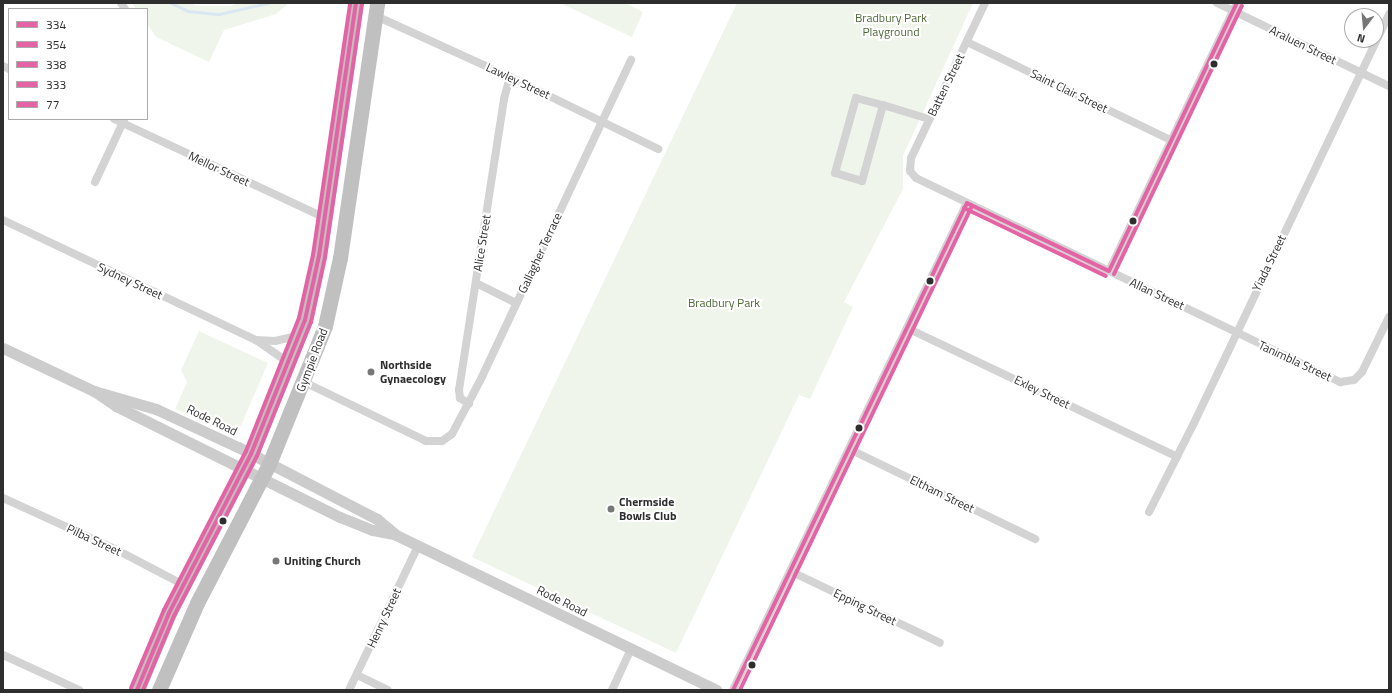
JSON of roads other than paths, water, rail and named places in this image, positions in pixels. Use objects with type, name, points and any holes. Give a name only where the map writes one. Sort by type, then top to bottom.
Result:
[{"type":"highway","name":"Gympie Road","points":[[137,690],[184,585],[251,454],[300,335],[315,282],[356,3]]},
{"type":"highway","name":"Gympie Road","points":[[159,690],[197,603],[269,464],[304,382],[325,326],[336,283],[376,9]]},
{"type":"main road","name":"Rode Road","points":[[3,348],[94,391],[161,411],[251,454],[377,520],[396,535],[717,690]]},
{"type":"main road","name":"Rode Road","points":[[94,391],[116,406],[340,517],[373,530],[396,535]]},
{"type":"street","name":"Batten Street","points":[[910,168],[911,158],[985,3]]},
{"type":"street","name":"Araluen Street","points":[[1217,3],[1235,7],[1389,86]]},
{"type":"street","points":[[1109,271],[1235,7]]},
{"type":"street","name":"Lawley Street","points":[[376,9],[510,77],[658,149]]},
{"type":"street","name":"Yiada Street","points":[[1149,512],[1389,14]]},
{"type":"street","name":"Saint Clair Street","points":[[967,42],[1171,140]]},
{"type":"street","name":"Gallagher Terrace","points":[[304,382],[421,439],[442,441],[452,434],[469,404],[630,60]]},
{"type":"street","name":"Alice Street","points":[[469,404],[462,399],[459,392],[504,99],[510,77]]},
{"type":"street","points":[[883,105],[862,181],[835,173],[856,98],[883,105],[930,119]]},
{"type":"street","name":"Mellor Street","points":[[123,121],[325,218]]},
{"type":"street","points":[[95,182],[123,121]]},
{"type":"street","name":"Allan Street","points":[[910,168],[916,178],[1236,332]]},
{"type":"street","points":[[733,690],[967,203]]},
{"type":"street","name":"Sydney Street","points":[[3,220],[256,340],[289,362]]},
{"type":"street","points":[[476,283],[516,303]]},
{"type":"street","name":"Tanimbla Street","points":[[1236,332],[1334,380],[1350,382],[1362,372],[1389,317]]},
{"type":"street","name":"Exley Street","points":[[907,328],[1177,456]]},
{"type":"street","name":"Sydney Street","points":[[256,340],[275,341],[300,335]]},
{"type":"street","name":"Eltham Street","points":[[849,449],[1035,539]]},
{"type":"street","name":"Pilba Street","points":[[3,498],[117,550],[184,585]]},
{"type":"street","name":"Henry Street","points":[[350,690],[418,546]]},
{"type":"street","name":"Epping Street","points":[[790,571],[940,643]]},
{"type":"street","points":[[612,690],[632,648]]},
{"type":"street","points":[[3,655],[79,690]]},
{"type":"street","points":[[357,675],[388,690]]},
{"type":"waterway","points":[[171,3],[188,11],[219,14],[268,3]]},
{"type":"place","name":"Northside Gynaecology","points":[[371,372]]},
{"type":"place","name":"Chermside Bowls Club","points":[[611,509]]},
{"type":"place","name":"Uniting Church","points":[[276,561]]},
{"type":"park label","name":"Bradbury Park Playground","points":[[891,25]]},
{"type":"park label","name":"Bradbury Park","points":[[724,303]]}]
